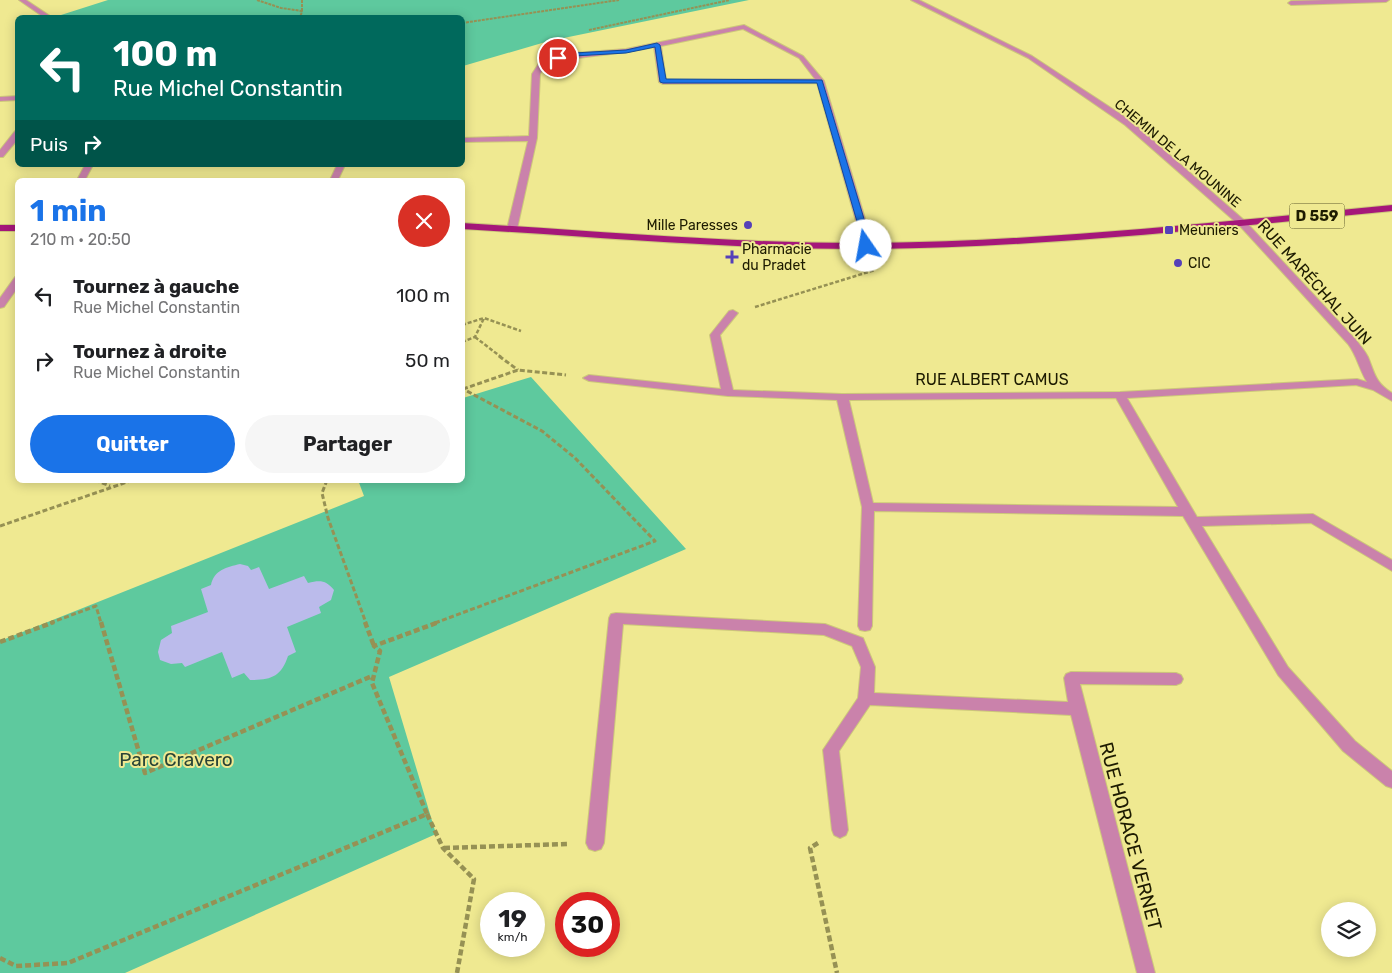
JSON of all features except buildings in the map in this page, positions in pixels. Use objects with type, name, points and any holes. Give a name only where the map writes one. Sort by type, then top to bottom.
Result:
[{"type":"main road","name":"D 559","points":[[465,226],[784,244],[866,246],[1017,242],[1392,208]]},
{"type":"main road","points":[[0,228],[15,228]]},
{"type":"street","points":[[22,0],[45,15]]},
{"type":"street","name":"CHEMIN DE LA MOUNINE","points":[[914,0],[1030,57],[1068,82],[1128,123],[1242,223]]},
{"type":"street","points":[[1291,3],[1386,0]]},
{"type":"street","points":[[512,229],[533,138],[536,74],[543,61],[574,54],[626,52],[744,27],[801,58],[820,81],[864,232],[866,246]]},
{"type":"street","points":[[657,45],[663,82],[820,81]]},
{"type":"street","points":[[0,99],[15,98]]},
{"type":"street","points":[[0,155],[15,137]]},
{"type":"street","points":[[465,140],[533,138]]},
{"type":"street","name":"RUE MARÉCHAL JUIN","points":[[1242,223],[1352,342],[1362,356],[1366,371],[1377,388]]},
{"type":"street","points":[[0,305],[15,282]]},
{"type":"street","points":[[728,393],[715,335],[733,313]]},
{"type":"street","name":"RUE ALBERT CAMUS","points":[[589,378],[728,393],[842,397],[1120,395],[1357,382],[1377,388],[1392,398]]},
{"type":"street","points":[[1120,395],[1190,517],[1283,671],[1349,746],[1392,781]]},
{"type":"street","points":[[842,397],[868,507],[866,626]]},
{"type":"street","points":[[868,507],[1190,517],[1314,518],[1392,566]]},
{"type":"street","points":[[595,844],[616,618],[825,630],[858,642],[868,667],[866,698],[831,750],[840,830]]},
{"type":"street","name":"RUE HORACE VERNET","points":[[1146,973],[1077,709],[1071,678],[1176,679]]},
{"type":"street","points":[[866,698],[1077,709]]},
{"type":"path","points":[[257,0],[281,8],[302,11]]},
{"type":"path","points":[[301,15],[302,0]]},
{"type":"path","points":[[465,23],[619,0]]},
{"type":"path","points":[[590,30],[730,0]]},
{"type":"path","points":[[733,313],[875,270]]},
{"type":"path","points":[[465,325],[484,318],[521,331]]},
{"type":"path","points":[[465,341],[475,337],[484,318]]},
{"type":"path","points":[[475,337],[518,370]]},
{"type":"path","points":[[465,388],[518,370],[589,378]]},
{"type":"path","points":[[374,646],[655,541],[575,458],[542,431],[465,390]]},
{"type":"path","points":[[101,483],[110,487]]},
{"type":"path","points":[[0,526],[123,483]]},
{"type":"path","points":[[326,483],[322,493],[328,518],[374,646],[380,651],[372,675],[372,684],[443,848],[474,880],[457,973]]},
{"type":"path","points":[[0,642],[96,606],[145,772],[372,675]]},
{"type":"path","points":[[0,958],[16,966],[68,963],[427,814]]},
{"type":"path","points":[[838,973],[810,848],[840,830]]},
{"type":"path","points":[[443,848],[595,844]]},
{"type":"green space","points":[[108,0],[749,0],[549,41],[465,65],[465,15],[61,15]]},
{"type":"green space","name":"Parc Cravero","points":[[531,377],[686,549],[389,677],[436,834],[125,973],[0,973],[0,641],[364,496],[359,483],[465,483],[465,397]]},
{"type":"water","points":[[240,564],[248,566],[251,570],[259,567],[269,589],[304,576],[308,583],[322,582],[328,584],[334,590],[331,600],[319,607],[321,613],[287,627],[296,652],[288,656],[282,669],[269,678],[250,680],[244,673],[232,678],[222,652],[185,667],[182,663],[171,664],[160,660],[158,652],[161,640],[172,633],[171,626],[208,612],[201,589],[211,585],[215,576],[222,570]]},
{"type":"place","name":"Mille Paresses","points":[[748,225]]},
{"type":"place","name":"Meuniers","points":[[1169,230]]},
{"type":"place","name":"Pharmacie du Pradet","points":[[732,257]]},
{"type":"place","name":"CIC","points":[[1178,263]]},
{"type":"route","points":[[558,58],[574,54],[626,52],[657,45],[663,82],[820,81],[864,232],[866,246]]}]
